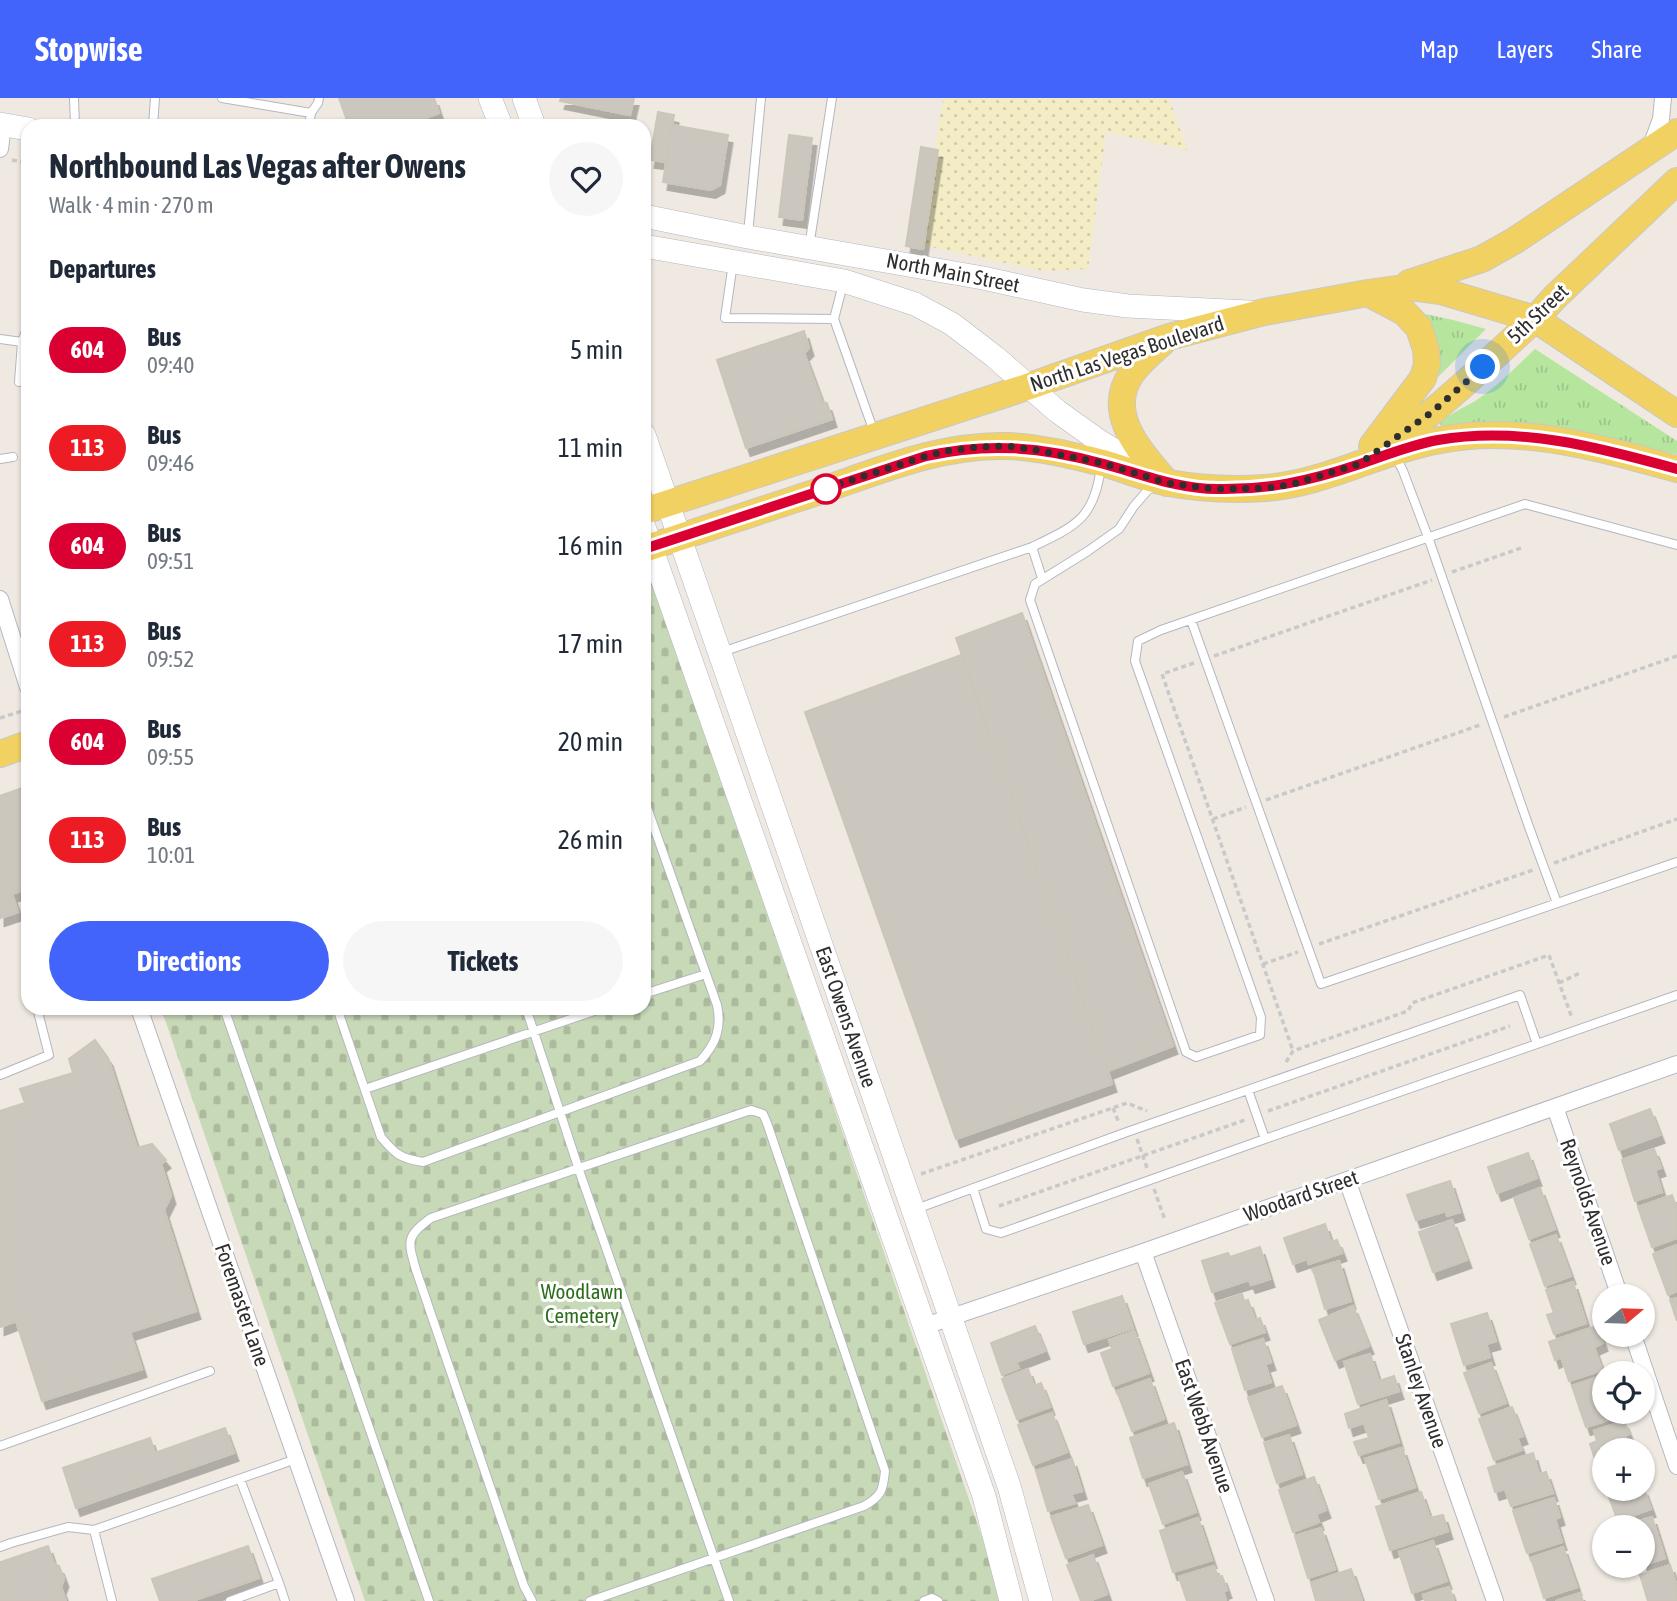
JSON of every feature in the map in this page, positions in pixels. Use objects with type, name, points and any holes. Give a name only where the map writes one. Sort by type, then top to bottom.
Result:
[{"type":"main road","points":[[524,98],[532,119]]},
{"type":"main road","points":[[2,125],[21,128]]},
{"type":"main road","points":[[1368,293],[1413,282],[1482,259],[1526,234],[1677,132]]},
{"type":"main road","name":"5th Street","points":[[1359,464],[1432,412],[1535,319],[1677,181]]},
{"type":"main road","name":"North Main Street","points":[[651,217],[983,278],[1083,300],[1128,306],[1264,312]]},
{"type":"main road","name":"North Main Street","points":[[651,247],[844,281],[915,304],[952,324],[1057,411],[1167,483]]},
{"type":"main road","name":"North Las Vegas Boulevard","points":[[656,508],[1027,387],[1169,337],[1264,312],[1411,287],[1441,290],[1535,319],[1677,414]]},
{"type":"main road","points":[[1359,464],[1423,378],[1427,364],[1426,349],[1419,328],[1404,312],[1368,293]]},
{"type":"main road","points":[[1167,483],[1129,432],[1121,406],[1125,387],[1133,372],[1169,337]]},
{"type":"main road","points":[[651,541],[680,538],[897,465],[947,451],[1008,446],[1102,463],[1167,483],[1214,489],[1290,485],[1393,451],[1436,440],[1499,434],[1556,439],[1677,469]]},
{"type":"main road","name":"East Owens Avenue","points":[[651,478],[656,508],[680,538],[721,652],[1009,1486],[1041,1601]]},
{"type":"main road","name":"East Owens Avenue","points":[[651,555],[984,1496],[1011,1601]]},
{"type":"main road","points":[[0,754],[21,746]]},
{"type":"street","points":[[1650,150],[1661,119],[1663,98]]},
{"type":"street","points":[[0,149],[2,125]]},
{"type":"street","points":[[0,599],[4,628],[21,670]]},
{"type":"street","name":"Foremaster Lane","points":[[141,1015],[346,1601]]},
{"type":"street","name":"Woodard Street","points":[[925,1326],[1677,1064]]},
{"type":"street","name":"Reynolds Avenue","points":[[1555,1107],[1616,1284]]},
{"type":"street","name":"Stanley Avenue","points":[[1347,1180],[1494,1601]]},
{"type":"street","name":"East Webb Avenue","points":[[1143,1252],[1265,1601]]},
{"type":"street","points":[[1637,1348],[1677,1466]]},
{"type":"lane","points":[[74,98],[75,119]]},
{"type":"lane","points":[[154,119],[155,98]]},
{"type":"lane","points":[[222,98],[311,113]]},
{"type":"lane","points":[[310,119],[319,98]]},
{"type":"lane","points":[[748,237],[761,98]]},
{"type":"lane","points":[[808,247],[832,98]]},
{"type":"lane","points":[[734,260],[725,318],[834,319]]},
{"type":"lane","points":[[844,281],[834,319],[876,435]]},
{"type":"lane","points":[[0,339],[21,342]]},
{"type":"lane","points":[[19,382],[21,355]]},
{"type":"lane","points":[[1393,451],[1429,537],[1557,903]]},
{"type":"lane","points":[[0,458],[13,457]]},
{"type":"lane","points":[[721,652],[1032,547],[1061,533],[1091,507],[1102,463]]},
{"type":"lane","points":[[1167,483],[1148,490],[1119,529],[1042,578],[1035,584],[1030,600],[1186,1052],[1196,1057],[1260,1035],[1261,1017],[1135,661],[1138,641],[1161,630],[1525,504],[1677,545]]},
{"type":"lane","points":[[1032,547],[1042,578]]},
{"type":"lane","points":[[1191,620],[1321,984],[1677,862]]},
{"type":"lane","points":[[339,1015],[381,1137],[394,1153],[422,1162],[700,1061],[710,1051],[720,1020],[651,819]]},
{"type":"lane","points":[[651,992],[706,974]]},
{"type":"lane","points":[[913,1210],[1520,995],[1537,1044]]},
{"type":"lane","points":[[973,1188],[986,1228],[1001,1233],[1677,995]]},
{"type":"lane","points":[[0,1075],[49,1055],[39,1015]]},
{"type":"lane","points":[[226,1015],[429,1601]]},
{"type":"lane","points":[[528,1015],[729,1601]]},
{"type":"lane","points":[[365,1089],[582,1015]]},
{"type":"lane","points":[[1248,1090],[1265,1139]]},
{"type":"lane","points":[[532,1601],[524,1586],[415,1270],[410,1240],[417,1229],[431,1219],[751,1110],[763,1114],[885,1471],[884,1489],[876,1499],[864,1506],[590,1601]]},
{"type":"lane","points":[[0,1446],[211,1371]]},
{"type":"lane","points":[[0,1547],[68,1527],[94,1530],[296,1459]]},
{"type":"lane","points":[[240,1479],[285,1601]]},
{"type":"lane","points":[[94,1530],[112,1601]]},
{"type":"lane","points":[[230,1601],[279,1583]]},
{"type":"lane","points":[[924,1601],[932,1598],[938,1601]]},
{"type":"path","points":[[1293,1051],[1163,674],[1524,547]]},
{"type":"path","points":[[1213,819],[1677,656]]},
{"type":"path","points":[[0,718],[21,711]]},
{"type":"path","points":[[1263,964],[1677,819]]},
{"type":"path","points":[[1286,1063],[1293,1051],[1408,1011],[1412,1003],[1549,955],[1577,1031]]},
{"type":"path","points":[[1559,983],[1582,972]]},
{"type":"path","points":[[915,1176],[1127,1102],[1146,1112],[1158,1107]]},
{"type":"path","points":[[1113,1108],[1119,1125],[1138,1139],[1165,1220]]},
{"type":"green space","points":[[1425,314],[1486,329],[1435,380],[1431,333]]},
{"type":"green space","points":[[1535,349],[1677,441],[1677,454],[1596,438],[1444,429],[1440,424],[1444,420],[1488,392]]},
{"type":"green space","name":"Woodlawn Cemetery","points":[[651,576],[1004,1601],[365,1601],[163,1015],[651,1015]]},
{"type":"sand","points":[[943,98],[1169,98],[1187,150],[1106,132],[1088,269],[1043,271],[921,245]]},
{"type":"building","points":[[339,98],[434,98],[439,113],[423,119],[346,119]]},
{"type":"building","points":[[561,98],[634,98],[630,115],[560,101]]},
{"type":"building","points":[[658,112],[674,115],[666,162],[651,160]]},
{"type":"building","points":[[672,125],[728,135],[720,185],[711,190],[663,182]]},
{"type":"building","points":[[789,135],[812,138],[802,220],[779,217]]},
{"type":"building","points":[[921,147],[938,150],[923,249],[906,246]]},
{"type":"building","points":[[804,331],[809,348],[804,353],[822,402],[827,403],[832,419],[746,448],[717,360]]},
{"type":"building","points":[[1022,613],[1173,1046],[1108,1071],[956,638]]},
{"type":"building","points":[[961,655],[1112,1084],[956,1139],[805,712]]},
{"type":"building","points":[[21,788],[21,891],[12,894],[18,912],[0,918],[0,796]]},
{"type":"building","points":[[95,1040],[108,1058],[137,1148],[152,1144],[166,1160],[161,1164],[171,1196],[164,1210],[196,1311],[130,1332],[142,1369],[42,1401],[16,1321],[0,1327],[0,1111],[25,1103],[20,1089],[73,1073],[69,1059]]},
{"type":"building","points":[[1650,1109],[1660,1135],[1619,1150],[1610,1124]]},
{"type":"building","points":[[1654,1149],[1661,1168],[1655,1170],[1662,1192],[1635,1201],[1622,1160]]},
{"type":"building","points":[[1528,1153],[1537,1178],[1497,1193],[1488,1167]]},
{"type":"building","points":[[1450,1181],[1460,1212],[1447,1216],[1446,1211],[1416,1220],[1407,1195]]},
{"type":"building","points":[[1540,1188],[1555,1229],[1529,1239],[1514,1198]]},
{"type":"building","points":[[1672,1195],[1677,1209],[1677,1238],[1652,1247],[1638,1207]]},
{"type":"building","points":[[1452,1220],[1467,1260],[1433,1272],[1419,1232]]},
{"type":"building","points":[[1325,1224],[1331,1242],[1337,1240],[1342,1253],[1309,1264],[1307,1259],[1293,1264],[1284,1238]]},
{"type":"building","points":[[1556,1235],[1571,1276],[1545,1286],[1530,1244]]},
{"type":"building","points":[[1677,1245],[1677,1291],[1668,1295],[1653,1254]]},
{"type":"building","points":[[1260,1247],[1270,1279],[1251,1285],[1249,1280],[1212,1292],[1202,1261],[1228,1253],[1230,1257]]},
{"type":"building","points":[[1339,1261],[1351,1301],[1325,1309],[1313,1269]]},
{"type":"building","points":[[1573,1282],[1586,1323],[1554,1334],[1547,1315],[1554,1313],[1546,1290]]},
{"type":"building","points":[[1242,1294],[1244,1301],[1248,1300],[1255,1320],[1260,1318],[1265,1332],[1230,1344],[1215,1303]]},
{"type":"building","points":[[1122,1296],[1133,1328],[1084,1344],[1073,1312]]},
{"type":"building","points":[[1677,1298],[1677,1321],[1670,1300]]},
{"type":"building","points":[[1353,1306],[1369,1346],[1335,1360],[1319,1320]]},
{"type":"building","points":[[1487,1313],[1496,1341],[1486,1344],[1490,1357],[1464,1365],[1451,1324]]},
{"type":"building","points":[[1035,1326],[1045,1351],[1016,1362],[1019,1368],[1002,1375],[991,1343]]},
{"type":"building","points":[[1592,1328],[1592,1348],[1599,1361],[1592,1361],[1592,1373],[1569,1381],[1561,1357],[1555,1360],[1549,1342]]},
{"type":"building","points":[[1134,1331],[1149,1373],[1113,1386],[1101,1353],[1112,1349],[1109,1340]]},
{"type":"building","points":[[1263,1339],[1271,1362],[1265,1364],[1271,1382],[1245,1390],[1232,1349]]},
{"type":"building","points":[[1370,1354],[1379,1381],[1394,1376],[1399,1391],[1358,1404],[1344,1362]]},
{"type":"building","points":[[1491,1363],[1506,1403],[1479,1413],[1464,1373]]},
{"type":"building","points":[[1028,1369],[1034,1386],[1041,1383],[1050,1407],[1017,1419],[1002,1379]]},
{"type":"building","points":[[1150,1379],[1164,1419],[1132,1431],[1117,1391]]},
{"type":"building","points":[[1592,1379],[1592,1424],[1596,1424],[1586,1427],[1572,1386]]},
{"type":"building","points":[[1282,1386],[1296,1425],[1262,1437],[1248,1398]]},
{"type":"building","points":[[1386,1400],[1399,1442],[1359,1455],[1354,1442],[1369,1438],[1364,1423],[1349,1428],[1345,1414]]},
{"type":"building","points":[[1512,1407],[1523,1436],[1517,1438],[1522,1450],[1494,1460],[1479,1419]]},
{"type":"building","points":[[1052,1413],[1067,1452],[1033,1465],[1018,1425]]},
{"type":"building","points":[[1174,1423],[1187,1464],[1143,1478],[1130,1438]]},
{"type":"building","points":[[1615,1424],[1625,1424],[1629,1434],[1625,1435],[1626,1438],[1596,1438],[1594,1431]]},
{"type":"building","points":[[225,1428],[234,1453],[76,1508],[63,1468],[150,1438],[155,1453]]},
{"type":"building","points":[[1289,1435],[1302,1474],[1277,1483],[1264,1443]]},
{"type":"building","points":[[1402,1448],[1415,1487],[1379,1499],[1365,1459]]},
{"type":"building","points":[[1533,1453],[1539,1474],[1546,1472],[1553,1493],[1511,1506],[1505,1489],[1495,1492],[1488,1468]]},
{"type":"building","points":[[1072,1459],[1082,1491],[1071,1494],[1075,1503],[1048,1511],[1036,1471]]},
{"type":"building","points":[[1182,1472],[1196,1512],[1163,1524],[1149,1484]]},
{"type":"building","points":[[1314,1477],[1326,1510],[1316,1514],[1319,1522],[1293,1532],[1279,1490]]},
{"type":"building","points":[[1421,1492],[1430,1518],[1443,1515],[1448,1531],[1390,1550],[1376,1507]]},
{"type":"building","points":[[1554,1498],[1560,1517],[1555,1519],[1562,1542],[1527,1553],[1513,1511]]},
{"type":"building","points":[[1610,1501],[1648,1501],[1651,1509],[1634,1515],[1616,1515]]},
{"type":"building","points":[[1088,1505],[1102,1545],[1066,1558],[1051,1517]]},
{"type":"building","points":[[1198,1518],[1212,1560],[1173,1572],[1160,1531]]},
{"type":"building","points":[[1655,1526],[1665,1558],[1655,1561]]},
{"type":"building","points":[[1321,1528],[1335,1569],[1308,1578],[1295,1536]]},
{"type":"building","points":[[1433,1541],[1447,1581],[1412,1593],[1399,1552]]},
{"type":"building","points":[[48,1546],[54,1564],[59,1566],[64,1579],[61,1587],[66,1601],[0,1601],[1,1562]]},
{"type":"building","points":[[248,1546],[259,1578],[192,1601],[160,1601],[152,1579]]},
{"type":"building","points":[[1563,1547],[1577,1587],[1544,1598],[1531,1558]]},
{"type":"building","points":[[1093,1555],[1107,1594],[1081,1601],[1067,1565]]},
{"type":"building","points":[[1670,1565],[1677,1587],[1677,1601],[1648,1601],[1641,1578],[1655,1578],[1655,1570]]},
{"type":"building","points":[[1214,1566],[1218,1577],[1222,1576],[1227,1590],[1223,1591],[1226,1601],[1187,1601],[1179,1577]]},
{"type":"building","points":[[1351,1569],[1362,1601],[1316,1601],[1311,1583]]},
{"type":"building","points":[[1449,1587],[1454,1601],[1425,1601],[1423,1595]]},
{"type":"building","points":[[1580,1593],[1583,1601],[1556,1601]]},
{"type":"bus line","name":"604","points":[[651,547],[926,456],[978,447],[1008,446],[1036,450],[1102,463],[1167,483],[1214,489],[1290,485],[1343,470],[1393,451],[1436,440],[1499,434],[1556,439],[1677,469]]},
{"type":"route","points":[[826,489],[821,490],[947,451],[1008,446],[1102,463],[1167,483],[1214,489],[1290,485],[1359,464],[1432,412],[1483,367]]}]
